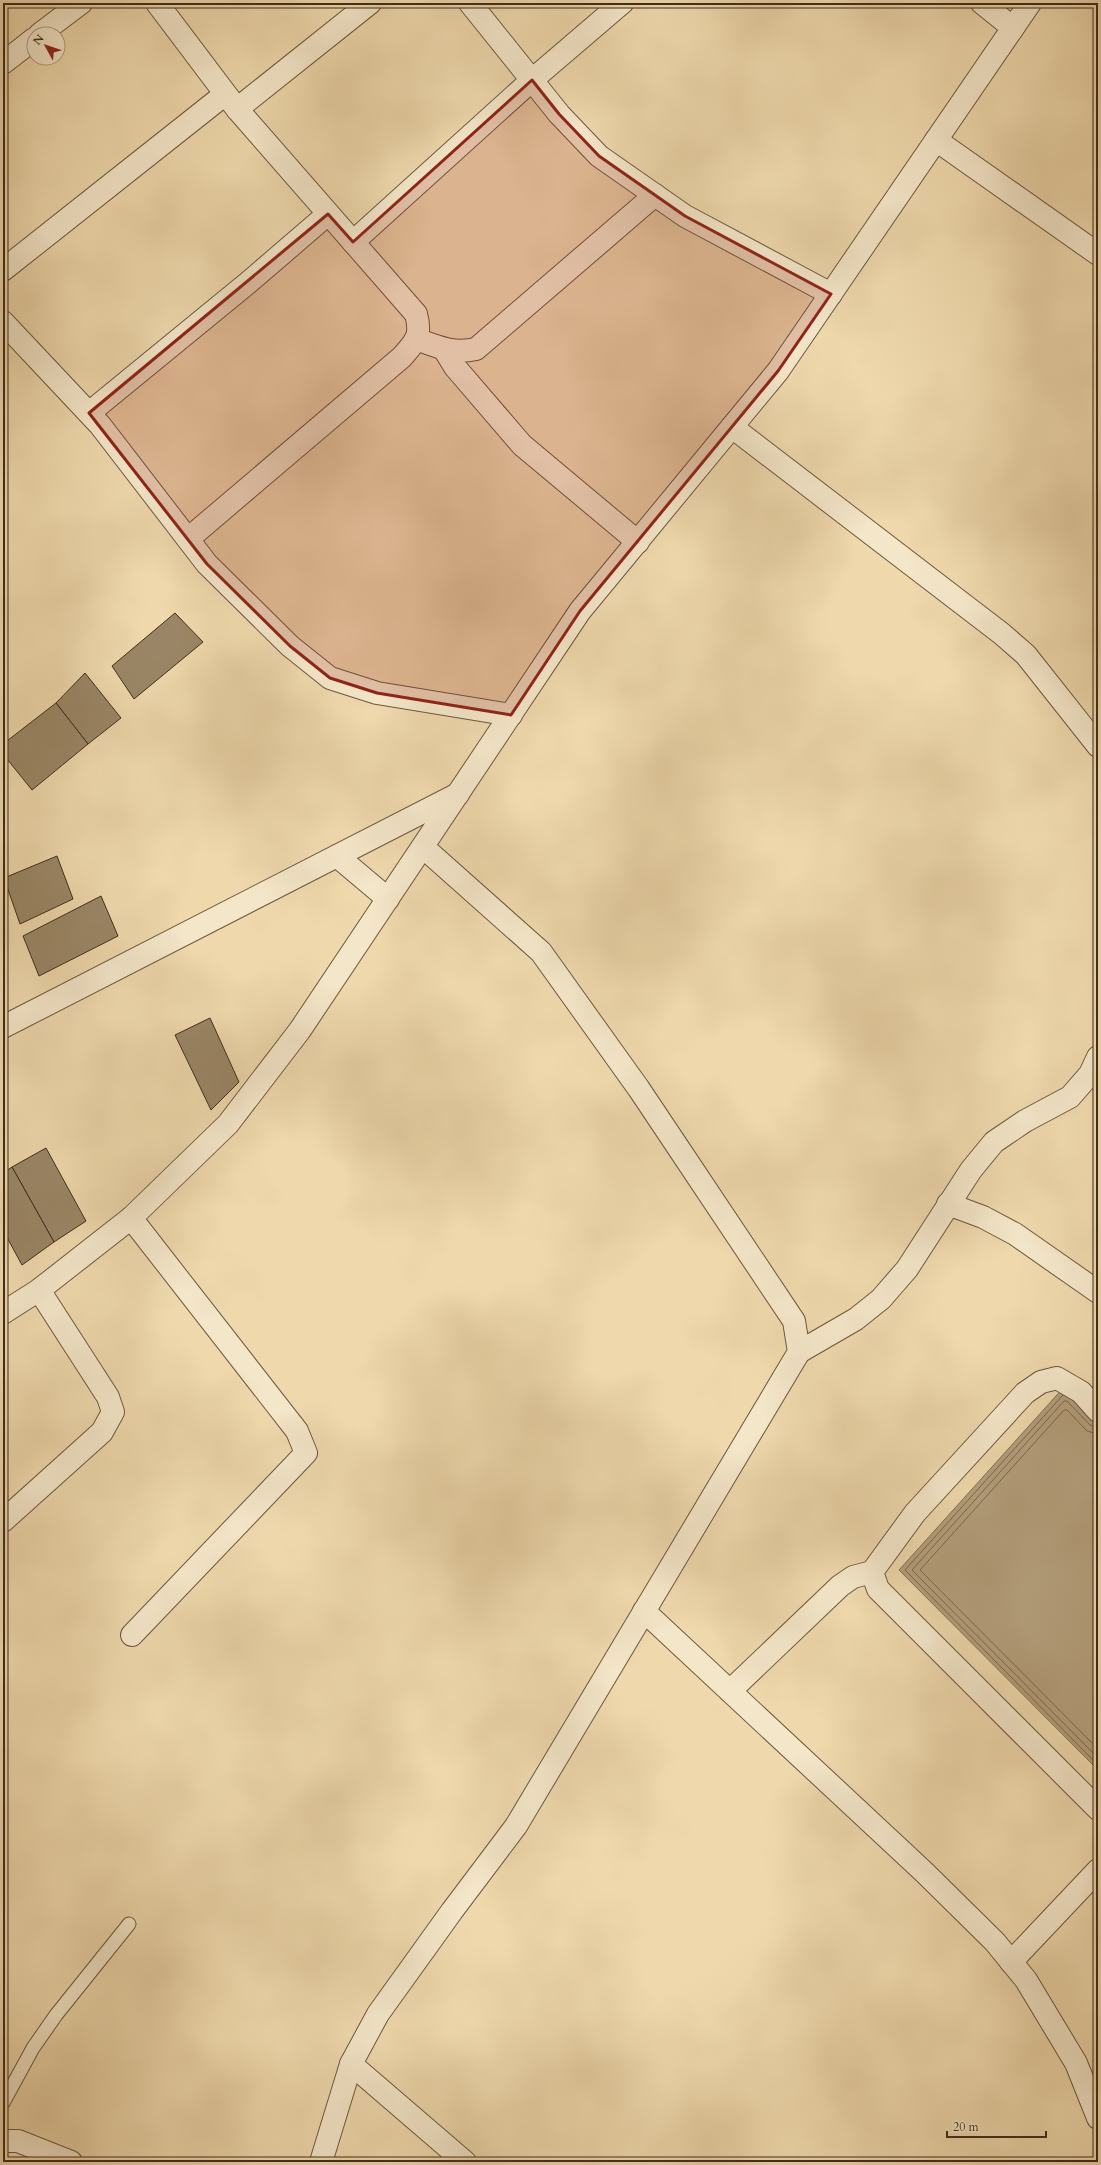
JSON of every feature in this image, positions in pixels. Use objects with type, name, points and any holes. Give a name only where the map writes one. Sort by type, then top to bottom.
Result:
[{"type":"street","points":[[51,26],[81,3]]},
{"type":"street","points":[[157,3],[230,101],[416,314],[419,327],[416,340],[402,357],[188,539]]},
{"type":"street","points":[[3,270],[213,104],[230,101],[370,3]]},
{"type":"street","points":[[470,3],[559,114],[599,156],[685,216],[831,294]]},
{"type":"street","points":[[353,242],[532,80],[622,3]]},
{"type":"street","points":[[982,3],[1013,28]]},
{"type":"street","points":[[3,1313],[39,1290],[131,1218],[228,1124],[300,1030],[580,611],[778,371],[1030,3]]},
{"type":"street","points":[[3,63],[26,45]]},
{"type":"street","points":[[936,140],[1098,254]]},
{"type":"street","points":[[416,340],[444,349],[461,352],[476,349],[655,195]]},
{"type":"street","points":[[89,413],[249,282],[328,214]]},
{"type":"street","points":[[3,322],[100,425],[207,564],[290,646],[330,678],[378,693],[511,715]]},
{"type":"street","points":[[444,349],[455,368],[522,444],[638,542]]},
{"type":"street","points":[[732,427],[1002,634],[1026,655],[1098,746]]},
{"type":"street","points":[[3,1027],[459,794]]},
{"type":"street","points":[[423,847],[541,952],[639,1089],[794,1321],[799,1352]]},
{"type":"street","points":[[337,856],[388,899]]},
{"type":"street","points":[[321,2162],[351,2064],[378,2014],[516,1826],[799,1352],[856,1319],[880,1299],[907,1270],[971,1170],[994,1142],[1025,1121],[1070,1097],[1090,1074],[1098,1057]]},
{"type":"street","points":[[948,1204],[984,1217],[1015,1234],[1098,1292]]},
{"type":"street","points":[[131,1218],[296,1431],[306,1454],[132,1635]]},
{"type":"street","points":[[3,1521],[102,1432],[112,1412],[108,1397],[39,1290]]},
{"type":"street","points":[[730,1691],[840,1586],[853,1577],[872,1572],[915,1513],[1025,1393],[1041,1382],[1057,1378],[1081,1392],[1098,1411]]},
{"type":"street","points":[[872,1572],[878,1589],[1098,1809]]},
{"type":"street","points":[[644,1611],[924,1872],[995,1942],[1026,1980],[1076,2063],[1098,2118]]},
{"type":"street","points":[[1011,1962],[1098,1870]]},
{"type":"street","points":[[351,2064],[465,2162]]},
{"type":"street","points":[[3,2141],[18,2141],[71,2162]]},
{"type":"lane","points":[[3,2103],[33,2048],[56,2015],[129,1924]]},
{"type":"highlighted area","points":[[532,80],[559,114],[599,156],[685,216],[831,294],[778,371],[580,611],[511,715],[377,693],[330,678],[290,646],[207,564],[89,413],[328,214],[353,242]]},
{"type":"water","points":[[1065,1386],[1098,1421],[1098,1770],[899,1570]]},
{"type":"building","points":[[175,613],[203,642],[134,699],[112,666]]},
{"type":"building","points":[[85,673],[121,718],[88,744],[56,703]]},
{"type":"building","points":[[56,703],[88,744],[32,790],[3,754],[3,744]]},
{"type":"building","points":[[57,856],[73,899],[20,924],[4,878]]},
{"type":"building","points":[[101,896],[118,936],[39,976],[23,936]]},
{"type":"building","points":[[210,1018],[239,1082],[211,1110],[175,1035]]},
{"type":"building","points":[[46,1148],[86,1221],[54,1242],[12,1167]]},
{"type":"building","points":[[12,1167],[54,1242],[22,1265],[3,1230],[3,1173]]}]
